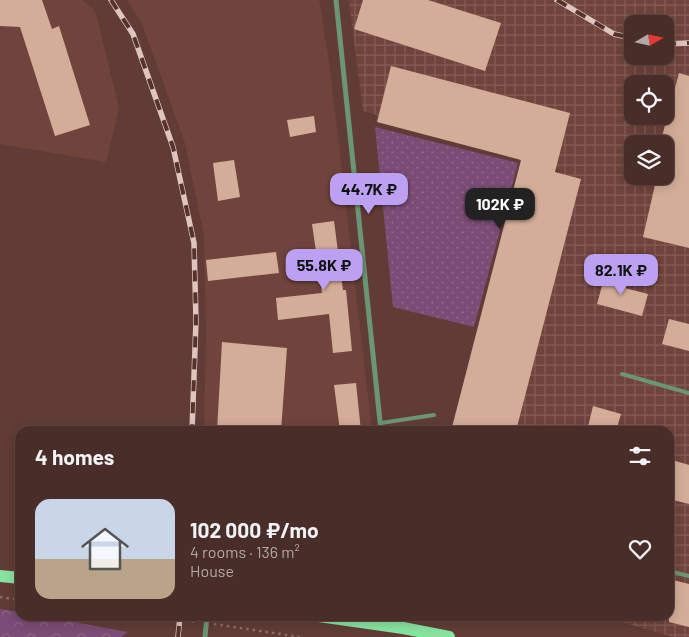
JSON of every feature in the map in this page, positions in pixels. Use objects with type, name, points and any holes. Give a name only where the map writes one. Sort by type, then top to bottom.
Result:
[{"type":"main road","points":[[0,576],[15,578]]},
{"type":"main road","points":[[388,621],[402,622],[449,637]]},
{"type":"street","points":[[336,0],[380,426]]},
{"type":"street","points":[[205,637],[206,623]]},
{"type":"lane","points":[[622,374],[689,393]]},
{"type":"lane","points":[[380,423],[434,415]]},
{"type":"lane","points":[[674,572],[689,576]]},
{"type":"path","points":[[0,597],[15,599]]},
{"type":"path","points":[[191,621],[300,637]]},
{"type":"shaded area","points":[[0,0],[82,0],[95,10],[119,108],[106,162],[0,144]]},
{"type":"shaded area","points":[[127,0],[319,0],[330,68],[371,426],[204,426],[206,334],[204,236],[185,143],[142,24]]},
{"type":"shaded area","points":[[349,0],[689,0],[689,637],[674,637],[618,621],[674,621],[674,426],[500,426],[560,170],[363,111]]},
{"type":"green space","points":[[375,127],[518,163],[474,327],[393,307]]},
{"type":"green space","points":[[0,609],[15,611],[15,621],[69,621],[128,632],[121,637],[0,637]]},
{"type":"building","points":[[0,0],[42,0],[52,29],[59,26],[90,125],[55,136],[20,27],[0,26]]},
{"type":"building","points":[[363,0],[428,0],[501,23],[485,71],[354,29]]},
{"type":"building","points":[[391,66],[570,113],[555,172],[581,179],[517,426],[452,426],[521,160],[377,122]]},
{"type":"building","points":[[679,73],[689,76],[689,248],[643,237],[655,185],[674,185],[674,135],[662,135],[665,125],[674,125],[674,92]]},
{"type":"building","points":[[314,116],[316,132],[290,137],[287,120]]},
{"type":"building","points":[[234,160],[240,197],[218,201],[213,163]]},
{"type":"building","points":[[334,221],[343,290],[346,290],[352,351],[333,353],[329,314],[278,320],[276,298],[322,293],[312,224]]},
{"type":"building","points":[[276,252],[279,273],[208,281],[206,260]]},
{"type":"building","points":[[606,271],[624,276],[621,287],[648,294],[642,316],[597,304]]},
{"type":"building","points":[[669,319],[689,324],[689,351],[662,344]]},
{"type":"building","points":[[222,342],[287,348],[281,426],[217,426]]},
{"type":"building","points":[[356,383],[360,426],[339,426],[334,385]]},
{"type":"building","points":[[593,406],[621,414],[617,426],[588,426]]},
{"type":"building","points":[[674,460],[689,465],[689,504],[674,500]]},
{"type":"building","points":[[674,580],[689,584],[689,627],[669,622],[674,621]]},
{"type":"railway","points":[[111,0],[133,34],[173,147],[194,243],[196,321],[192,426]]},
{"type":"railway","points":[[557,0],[614,34],[624,36]]},
{"type":"railway","points":[[674,44],[689,43]]},
{"type":"railway","points":[[178,637],[180,621]]}]
